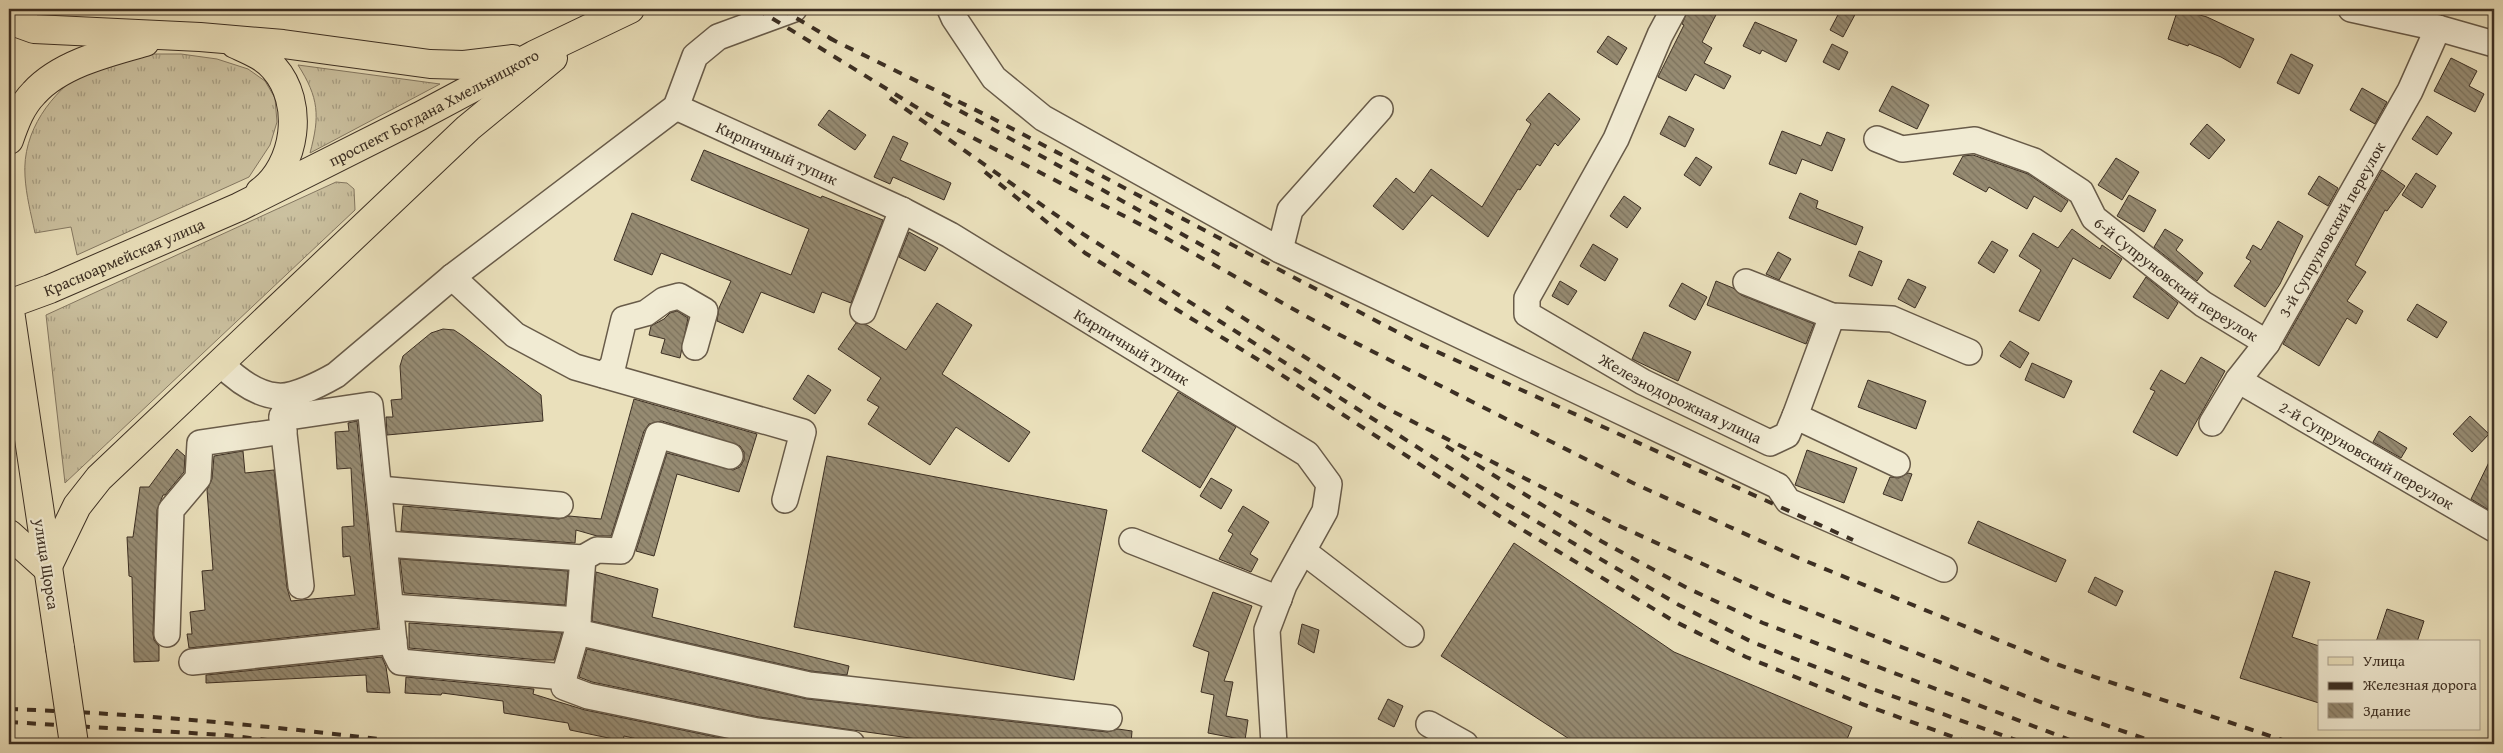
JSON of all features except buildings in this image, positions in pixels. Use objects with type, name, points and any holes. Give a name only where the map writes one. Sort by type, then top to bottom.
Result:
[{"type":"main road","name":"проспект Богдана Хмельницкого","points":[[239,207],[404,124],[534,55],[586,32],[625,11]]},
{"type":"main road","points":[[9,20],[34,29],[163,36],[200,36],[283,44],[430,64],[464,65],[496,63],[534,55]]},
{"type":"main road","points":[[9,534],[47,568],[77,506],[99,478],[468,128],[586,32]]},
{"type":"main road","points":[[9,140],[24,106],[34,92],[50,80],[68,69],[103,55],[163,36]]},
{"type":"main road","points":[[200,36],[234,44],[258,54],[274,69],[284,83],[291,101],[292,134],[283,165],[275,179],[239,207]]},
{"type":"main road","name":"Красноармейская улица","points":[[9,304],[50,289],[239,207]]},
{"type":"main road","name":"улица Щорса","points":[[9,304],[74,744]]},
{"type":"street","points":[[281,415],[316,387],[336,375],[452,277],[676,107],[695,56],[718,37],[794,9]]},
{"type":"street","points":[[950,9],[994,78],[1043,118],[1280,250],[1778,486],[1788,501],[1944,569]]},
{"type":"street","name":"Железнодорожная улица","points":[[1674,9],[1660,35],[1616,139],[1527,298],[1527,314],[1643,382],[1770,443],[1787,434],[1795,416]]},
{"type":"street","points":[[2351,9],[2438,28],[2494,44]]},
{"type":"street","name":"3-й Супруновский переулок","points":[[2212,423],[2238,380],[2267,343],[2410,91],[2438,28]]},
{"type":"street","name":"Кирпичный тупик","points":[[676,107],[902,210],[950,235],[1307,454],[1329,484],[1325,512],[1284,585],[1267,630],[1274,744]]},
{"type":"street","points":[[1280,250],[1290,210],[1380,109]]},
{"type":"street","name":"6-й Супруновский переулок","points":[[1877,139],[1902,149],[1975,140],[2034,160],[2081,192],[2094,218],[2187,292],[2203,304],[2267,343]]},
{"type":"street","points":[[863,311],[902,210]]},
{"type":"street","points":[[452,277],[515,335],[575,366],[803,432],[785,500]]},
{"type":"street","points":[[1746,282],[1832,316],[1892,319],[1969,352]]},
{"type":"street","points":[[604,375],[613,365],[624,319],[646,313],[664,300],[678,296],[705,310],[695,347]]},
{"type":"street","points":[[1832,316],[1795,416],[1897,464]]},
{"type":"street","points":[[220,363],[233,376],[254,388],[281,415],[301,586]]},
{"type":"street","name":"2-й Супруновский переулок","points":[[2238,380],[2494,529]]},
{"type":"street","points":[[167,634],[171,510],[198,478],[200,443],[281,415],[370,405],[394,641],[400,662],[564,677]]},
{"type":"street","points":[[384,544],[583,558],[597,550],[621,550],[658,435],[730,456]]},
{"type":"street","points":[[379,489],[560,505]]},
{"type":"street","points":[[1132,541],[1279,598]]},
{"type":"street","points":[[1303,551],[1411,634]]},
{"type":"street","points":[[583,558],[577,626],[564,677],[564,687],[588,696],[757,731],[852,744]]},
{"type":"street","points":[[391,607],[577,626],[810,685],[1109,718]]},
{"type":"street","points":[[192,662],[394,641]]},
{"type":"street","points":[[1429,724],[1465,744]]},
{"type":"green space","points":[[131,54],[181,54],[217,59],[248,69],[265,81],[275,98],[277,122],[270,145],[249,177],[77,255],[71,227],[35,233],[25,176],[25,159],[28,144],[41,115],[74,79],[97,64]]},
{"type":"green space","points":[[298,65],[440,84],[310,153],[315,128],[316,108],[310,87]]},
{"type":"green space","points":[[336,182],[347,183],[354,189],[355,210],[65,483],[46,315]]},
{"type":"railway","points":[[757,9],[929,115],[1155,232],[1340,335],[1633,483],[1796,557],[2059,665],[2294,744]]},
{"type":"railway","points":[[781,9],[835,41]]},
{"type":"railway","points":[[829,38],[992,118],[1420,344],[1853,540]]},
{"type":"railway","points":[[890,98],[1083,234],[1505,503],[1679,605],[1752,642],[1867,687],[2027,744]]},
{"type":"railway","points":[[944,102],[1225,258]]},
{"type":"railway","points":[[985,172],[1085,253],[1257,359],[1498,515],[1672,620],[1746,657],[1862,704],[1973,744]]},
{"type":"railway","points":[[1226,307],[1382,406],[1613,523],[1775,597],[2048,705],[2160,744]]},
{"type":"railway","points":[[1446,446],[1601,541],[1687,588],[1763,623],[2070,740]]},
{"type":"railway","points":[[9,709],[215,722],[419,744]]},
{"type":"railway","points":[[9,722],[224,735],[303,744]]}]
